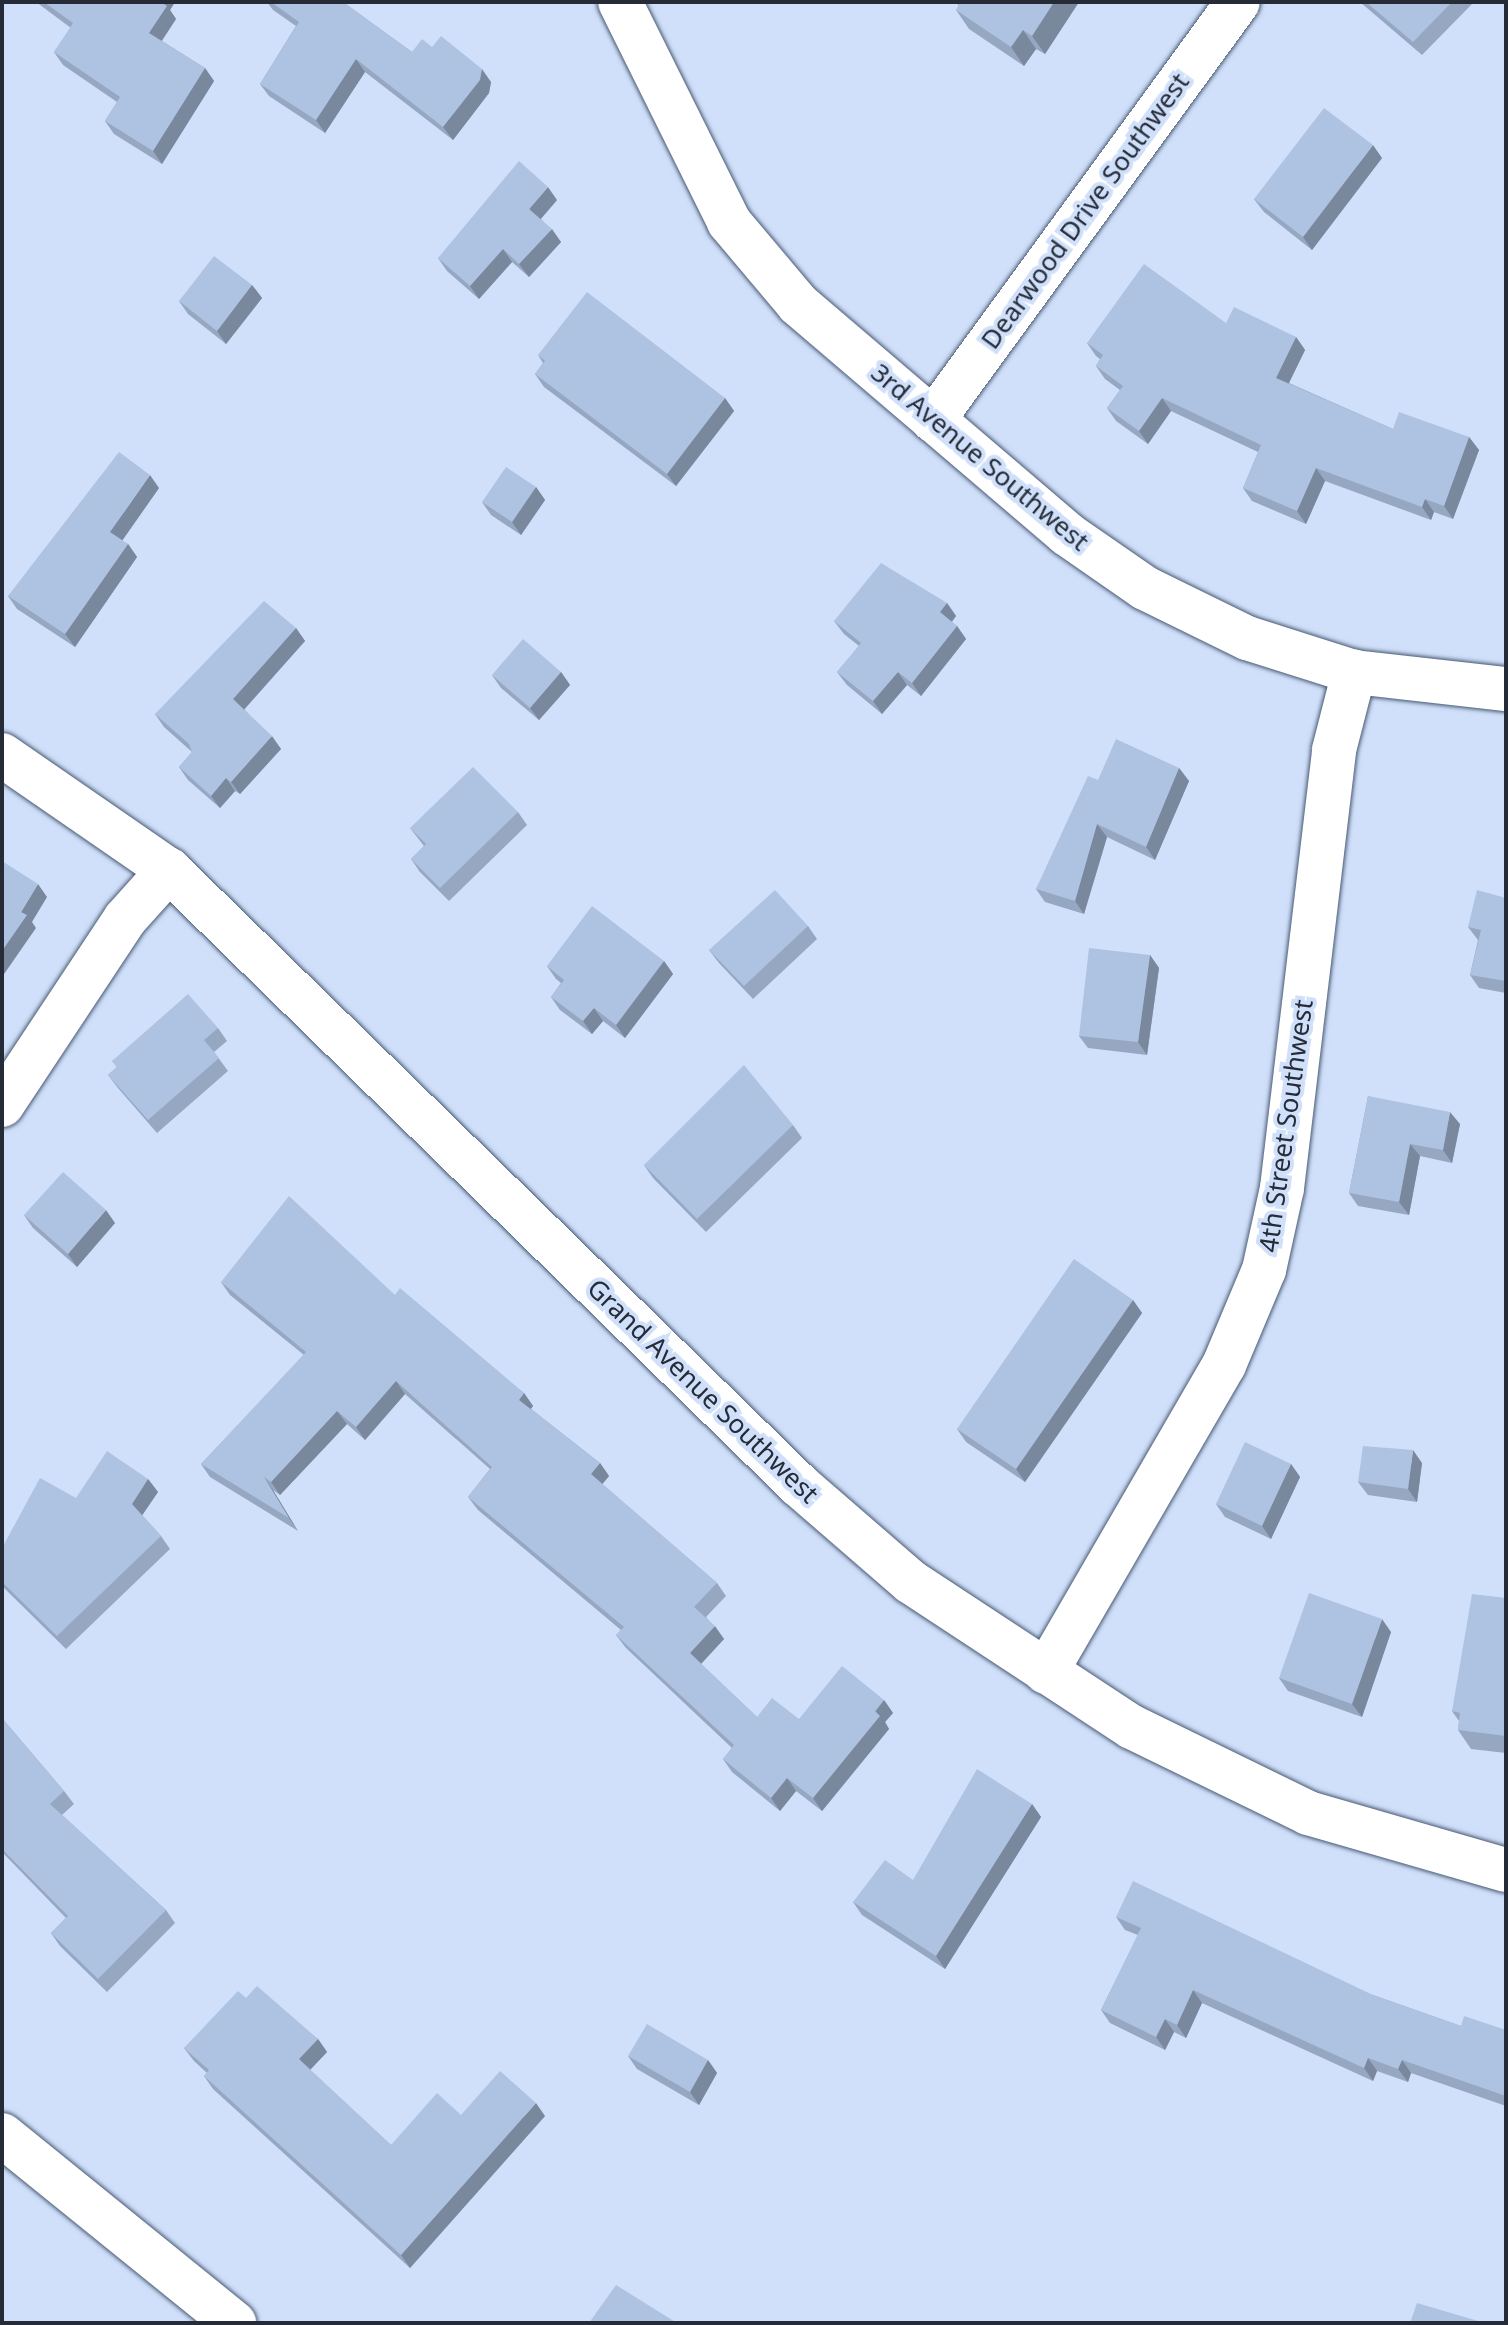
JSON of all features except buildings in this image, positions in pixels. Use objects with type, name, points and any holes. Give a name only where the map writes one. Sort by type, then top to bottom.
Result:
[{"type":"street","name":"3rd Avenue Southwest","points":[[620,2],[729,222],[798,304],[1067,534],[1145,588],[1247,638],[1354,672],[1506,689]]},
{"type":"street","name":"Dearwood Drive Southwest","points":[[933,420],[1238,2]]},
{"type":"street","name":"4th Street Southwest","points":[[1046,1672],[1224,1365],[1264,1270],[1282,1188],[1334,750],[1354,672]]},
{"type":"street","name":"Grand Avenue Southwest","points":[[2,755],[169,870],[799,1485],[911,1582],[1132,1727],[1308,1813],[1506,1870]]},
{"type":"street","points":[[2,1105],[125,919],[169,870]]},
{"type":"street","points":[[2,2135],[234,2323]]}]
